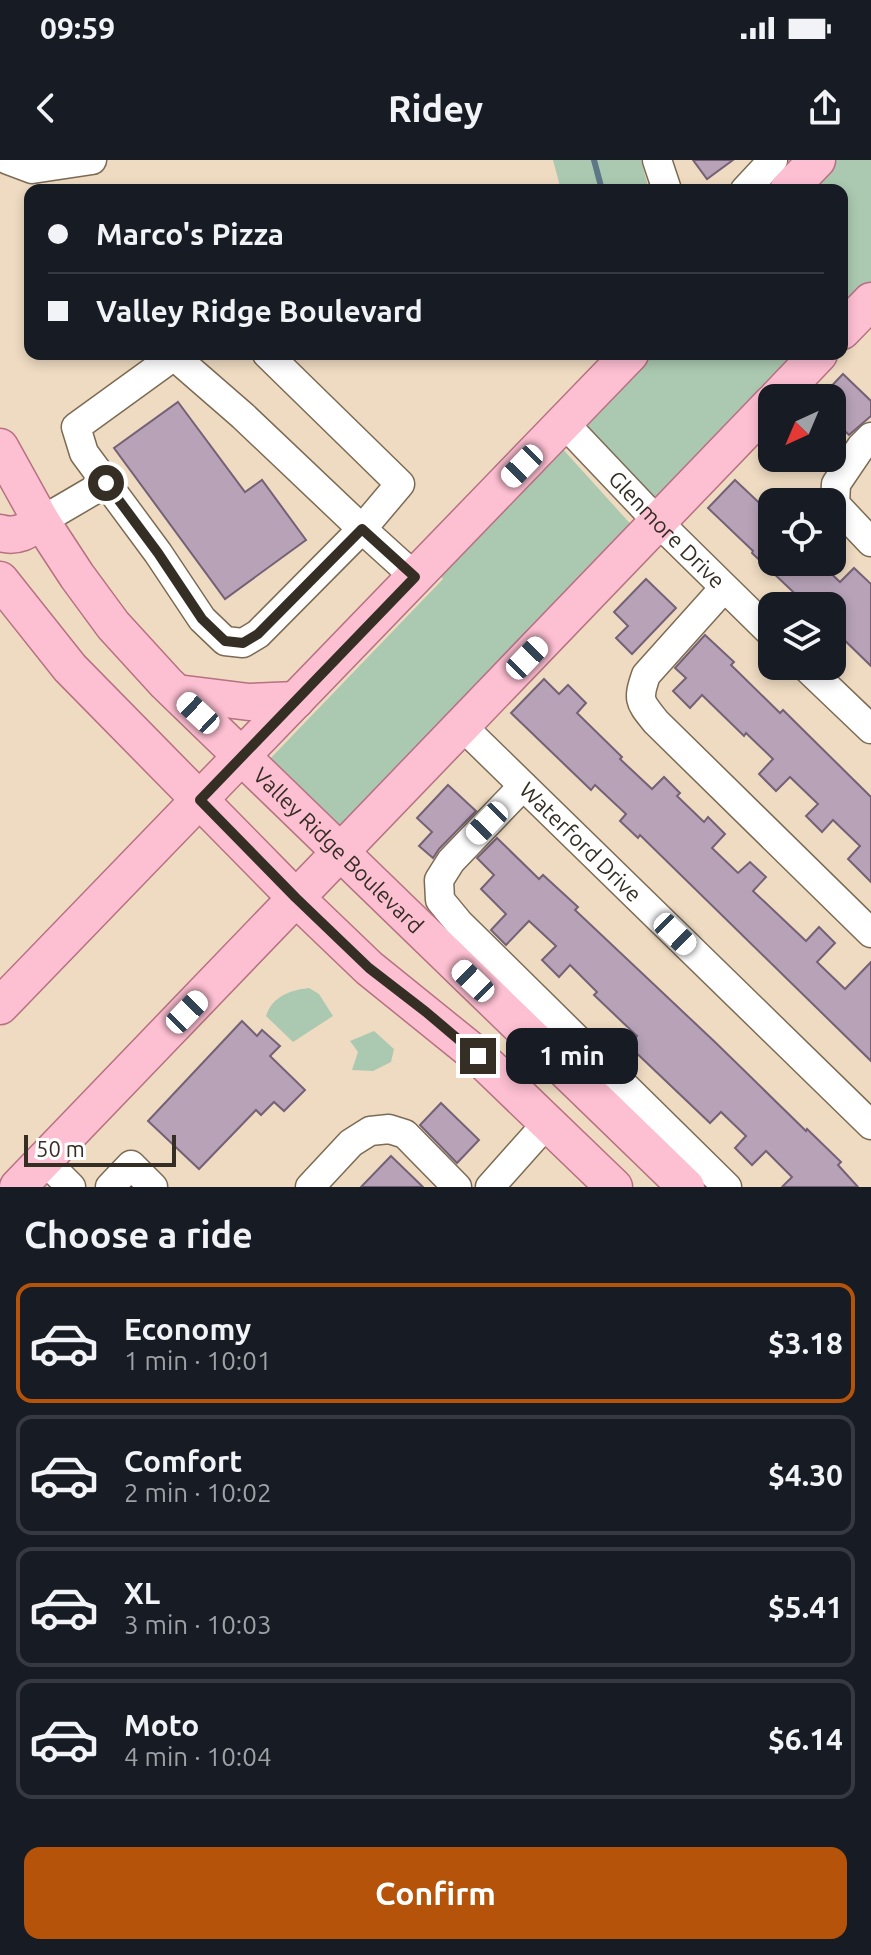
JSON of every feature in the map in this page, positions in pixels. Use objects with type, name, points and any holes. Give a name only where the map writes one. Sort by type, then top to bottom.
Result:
[{"type":"main road","points":[[794,184],[817,160]]},
{"type":"main road","points":[[0,1006],[624,360]]},
{"type":"main road","points":[[790,384],[813,360]]},
{"type":"main road","points":[[29,1179],[758,417]]},
{"type":"main road","name":"Valley Ridge Boulevard","points":[[0,447],[41,521],[113,625],[177,693],[686,1187]]},
{"type":"main road","points":[[0,533],[15,536],[41,521]]},
{"type":"main road","points":[[0,580],[70,668],[296,898],[369,968],[478,1056],[614,1187]]},
{"type":"main road","points":[[177,693],[249,702],[296,700]]},
{"type":"main road","points":[[548,1122],[582,1087]]},
{"type":"street","points":[[8,160],[32,169],[92,160]]},
{"type":"street","points":[[657,160],[665,184]]},
{"type":"street","points":[[751,184],[773,160]]},
{"type":"street","points":[[168,360],[76,427],[84,453],[202,619],[225,641],[243,643],[258,634],[362,529],[400,484],[273,360]]},
{"type":"street","points":[[181,360],[415,577]]},
{"type":"street","name":"Glenmore Drive","points":[[564,423],[758,621]]},
{"type":"street","points":[[871,437],[836,484],[835,504],[871,542]]},
{"type":"street","points":[[41,521],[106,483]]},
{"type":"street","points":[[724,588],[646,675],[641,689],[641,704],[871,933]]},
{"type":"street","points":[[820,680],[871,729]]},
{"type":"street","name":"Waterford Drive","points":[[462,726],[871,1125]]},
{"type":"street","points":[[523,786],[451,861],[439,880],[440,900],[459,923],[727,1187]]},
{"type":"street","points":[[490,1187],[548,1122]]},
{"type":"street","points":[[310,1187],[351,1143],[370,1131],[389,1129],[405,1134],[457,1187]]},
{"type":"street","points":[[110,1187],[131,1165],[153,1187]]},
{"type":"street","points":[[29,1179],[71,1187]]},
{"type":"green space","points":[[553,160],[641,160],[647,184],[559,184]]},
{"type":"green space","points":[[836,160],[871,160],[871,285],[848,310],[848,184],[813,184]]},
{"type":"green space","points":[[644,360],[799,360],[776,384],[758,384],[758,403],[660,505],[583,424]]},
{"type":"green space","points":[[560,446],[636,530],[342,836],[266,763],[443,579],[438,573]]},
{"type":"green space","points":[[309,988],[319,994],[333,1016],[293,1042],[266,1016],[273,1003],[283,995]]},
{"type":"green space","points":[[374,1031],[394,1049],[391,1062],[373,1071],[352,1070],[358,1052],[350,1041]]},
{"type":"building","points":[[693,160],[733,160],[707,179]]},
{"type":"building","points":[[843,374],[871,401],[871,416],[849,435],[846,432],[846,384],[833,384]]},
{"type":"building","points":[[178,402],[245,492],[262,480],[306,540],[225,599],[114,448]]},
{"type":"building","points":[[735,480],[758,502],[758,559],[753,551],[708,508]]},
{"type":"building","points":[[854,568],[871,584],[871,666],[846,642],[846,592],[793,592],[776,576],[834,576],[840,582]]},
{"type":"building","points":[[646,579],[676,608],[632,654],[616,638],[628,626],[614,612]]},
{"type":"building","points":[[705,635],[780,713],[783,710],[871,797],[871,882],[848,859],[860,846],[833,820],[822,832],[806,816],[818,804],[790,777],[776,791],[759,774],[773,759],[702,695],[690,708],[673,691],[686,678],[675,668]]},
{"type":"building","points":[[544,679],[559,694],[568,685],[586,703],[577,713],[652,789],[664,777],[680,793],[677,796],[704,822],[708,817],[725,834],[712,848],[738,873],[750,862],[766,877],[753,891],[806,941],[819,927],[835,943],[817,962],[845,989],[871,962],[871,1061],[640,835],[638,838],[620,821],[626,814],[595,785],[591,790],[511,713]]},
{"type":"building","points":[[448,785],[476,811],[433,858],[419,846],[432,832],[417,818]]},
{"type":"building","points":[[497,838],[539,879],[543,875],[578,907],[575,910],[841,1162],[838,1165],[858,1187],[782,1187],[792,1177],[766,1151],[752,1165],[735,1148],[746,1136],[721,1112],[710,1123],[628,1045],[637,1036],[594,995],[597,992],[570,965],[559,977],[542,960],[556,946],[529,921],[506,945],[491,930],[506,914],[481,889],[494,875],[477,858]]},
{"type":"building","points":[[242,1021],[257,1036],[262,1030],[280,1046],[270,1056],[305,1090],[284,1111],[274,1102],[261,1115],[256,1110],[199,1169],[148,1121]]},
{"type":"building","points":[[441,1103],[479,1140],[457,1163],[420,1125]]},
{"type":"building","points":[[391,1156],[423,1187],[361,1187]]},
{"type":"waterway","points":[[594,160],[600,184]]},
{"type":"route","points":[[106,483],[202,619],[225,641],[243,643],[258,634],[362,529],[415,577],[200,800],[369,968],[478,1056]]}]
